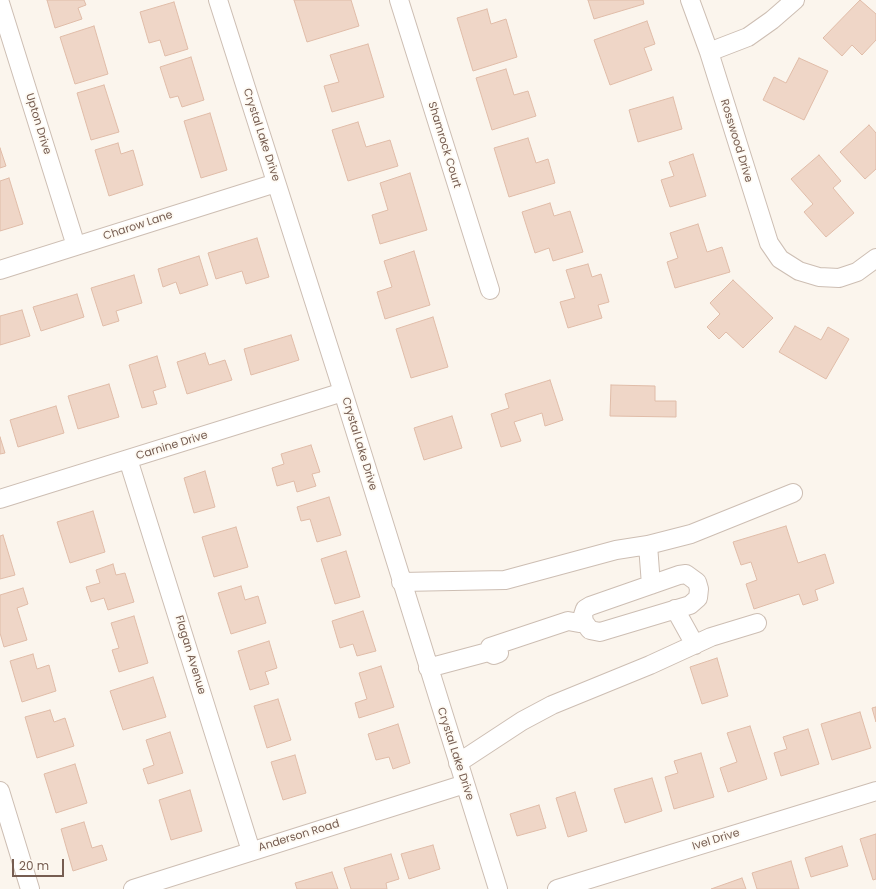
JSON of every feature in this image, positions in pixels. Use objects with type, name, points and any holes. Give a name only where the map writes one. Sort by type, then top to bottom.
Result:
[{"type":"street","name":"Crystal Lake Drive","points":[[218,0],[343,392],[498,889]]},
{"type":"street","name":"Shamrock Court","points":[[399,0],[490,290]]},
{"type":"street","name":"Rosswood Drive","points":[[690,0],[709,52],[768,243],[780,259],[798,271],[819,277],[839,278],[857,272],[876,258]]},
{"type":"street","points":[[709,52],[748,37],[772,20],[795,0]]},
{"type":"street","name":"Upton Drive","points":[[0,2],[76,246]]},
{"type":"street","name":"Charow Lane","points":[[0,270],[276,183]]},
{"type":"street","name":"Carnine Drive","points":[[0,499],[343,392]]},
{"type":"street","name":"Flagan Avenue","points":[[128,459],[251,851]]},
{"type":"street","points":[[401,582],[505,580],[616,550],[648,546],[691,534],[793,493]]},
{"type":"street","points":[[648,546],[651,585]]},
{"type":"street","points":[[428,668],[488,652],[490,647],[568,622],[582,622],[590,630],[600,632],[690,605],[698,598],[699,589],[694,579],[686,574],[590,606],[585,609],[582,622]]},
{"type":"street","points":[[675,609],[695,645]]},
{"type":"street","points":[[458,763],[538,711],[730,630],[757,623]]},
{"type":"street","name":"Anderson Road","points":[[133,889],[465,784]]},
{"type":"street","name":"Ivel Drive","points":[[557,889],[876,790]]},
{"type":"street","points":[[0,791],[30,889]]},
{"type":"building","points":[[47,0],[84,0],[86,5],[78,8],[82,19],[55,28]]},
{"type":"building","points":[[294,0],[351,0],[359,26],[307,42]]},
{"type":"building","points":[[588,0],[643,0],[644,4],[594,19]]},
{"type":"building","points":[[860,0],[876,14],[876,40],[862,55],[852,45],[842,56],[823,38]]},
{"type":"building","points":[[174,2],[188,49],[165,56],[160,40],[149,43],[140,12]]},
{"type":"building","points":[[487,9],[491,24],[506,19],[517,57],[473,71],[457,18]]},
{"type":"building","points":[[647,21],[655,44],[644,48],[652,70],[610,85],[594,40]]},
{"type":"building","points":[[94,26],[108,74],[75,84],[60,37]]},
{"type":"building","points":[[368,44],[384,97],[332,112],[324,86],[339,82],[330,55]]},
{"type":"building","points":[[191,57],[204,100],[182,107],[178,96],[170,98],[160,67]]},
{"type":"building","points":[[799,58],[828,71],[804,120],[763,100],[774,77],[786,83]]},
{"type":"building","points":[[506,69],[514,95],[528,91],[536,116],[492,130],[476,78]]},
{"type":"building","points":[[104,85],[119,132],[91,140],[77,93]]},
{"type":"building","points":[[673,97],[682,129],[638,142],[629,110]]},
{"type":"building","points":[[210,113],[227,170],[201,178],[184,121]]},
{"type":"building","points":[[358,122],[366,147],[390,140],[398,166],[348,181],[332,130]]},
{"type":"building","points":[[869,125],[876,133],[876,169],[865,179],[840,152]]},
{"type":"building","points":[[528,138],[536,163],[548,159],[555,183],[509,197],[494,148]]},
{"type":"building","points":[[118,143],[121,154],[133,150],[143,185],[109,196],[95,150]]},
{"type":"building","points":[[0,148],[6,166],[0,168]]},
{"type":"building","points":[[693,154],[706,196],[670,207],[661,180],[674,176],[669,162]]},
{"type":"building","points":[[819,155],[841,181],[833,188],[854,213],[826,237],[804,212],[813,204],[791,179]]},
{"type":"building","points":[[410,173],[427,230],[380,244],[372,215],[388,210],[380,183]]},
{"type":"building","points":[[9,178],[23,224],[0,231],[0,181]]},
{"type":"building","points":[[550,203],[554,216],[570,211],[583,252],[553,261],[549,248],[535,253],[522,212]]},
{"type":"building","points":[[698,224],[707,252],[722,247],[730,272],[675,288],[667,262],[678,258],[670,233]]},
{"type":"building","points":[[257,238],[269,277],[246,284],[242,271],[216,279],[208,253]]},
{"type":"building","points":[[414,251],[430,305],[385,319],[377,292],[392,287],[384,261]]},
{"type":"building","points":[[199,256],[208,285],[180,294],[176,282],[163,287],[158,269]]},
{"type":"building","points":[[588,264],[592,277],[601,274],[609,302],[598,305],[602,318],[568,328],[560,302],[575,298],[566,270]]},
{"type":"building","points":[[134,275],[142,303],[116,311],[119,321],[103,326],[91,288]]},
{"type":"building","points":[[733,280],[773,318],[743,348],[726,332],[719,339],[707,327],[720,314],[710,303]]},
{"type":"building","points":[[77,294],[84,317],[41,331],[33,307]]},
{"type":"building","points":[[22,310],[30,336],[0,345],[0,316]]},
{"type":"building","points":[[433,317],[448,367],[411,378],[396,329]]},
{"type":"building","points":[[795,326],[821,340],[828,327],[849,339],[826,379],[779,352]]},
{"type":"building","points":[[291,335],[299,360],[251,375],[244,349]]},
{"type":"building","points":[[205,353],[209,365],[225,360],[232,380],[187,394],[177,362]]},
{"type":"building","points":[[157,356],[166,387],[153,391],[157,404],[142,408],[129,365]]},
{"type":"building","points":[[550,380],[563,420],[545,426],[542,413],[514,422],[521,441],[501,447],[491,414],[509,408],[505,394]]},
{"type":"building","points":[[109,384],[119,417],[78,429],[68,396]]},
{"type":"building","points":[[611,385],[655,386],[655,401],[676,401],[676,417],[610,416]]},
{"type":"building","points":[[56,406],[64,433],[18,447],[10,420]]},
{"type":"building","points":[[452,416],[462,448],[424,460],[414,428]]},
{"type":"building","points":[[0,437],[5,453],[0,454]]},
{"type":"building","points":[[311,445],[320,472],[312,474],[316,486],[297,492],[294,481],[277,486],[272,468],[284,464],[281,454]]},
{"type":"building","points":[[205,471],[215,507],[194,513],[184,478]]},
{"type":"building","points":[[329,497],[341,535],[317,542],[310,519],[301,521],[297,507]]},
{"type":"building","points":[[93,511],[105,552],[70,563],[57,522]]},
{"type":"building","points":[[786,526],[798,563],[825,554],[834,583],[815,590],[818,600],[803,605],[799,594],[754,609],[746,584],[757,580],[751,562],[741,565],[733,542]]},
{"type":"building","points":[[236,527],[248,567],[214,577],[202,537]]},
{"type":"building","points":[[3,535],[15,575],[0,579],[0,536]]},
{"type":"building","points":[[346,551],[360,597],[335,604],[321,559]]},
{"type":"building","points":[[113,564],[116,575],[125,573],[134,602],[108,610],[104,598],[91,602],[86,587],[100,583],[96,570]]},
{"type":"building","points":[[241,586],[245,600],[258,596],[266,623],[231,634],[218,593]]},
{"type":"building","points":[[23,588],[28,604],[17,608],[27,640],[4,647],[0,633],[0,595]]},
{"type":"building","points":[[363,611],[376,651],[357,656],[353,644],[340,648],[332,621]]},
{"type":"building","points":[[134,616],[148,663],[119,672],[112,650],[119,648],[111,623]]},
{"type":"building","points":[[269,641],[277,668],[265,672],[269,684],[250,690],[238,651]]},
{"type":"building","points":[[33,654],[37,669],[49,665],[56,691],[22,702],[10,661]]},
{"type":"building","points":[[717,658],[728,696],[702,704],[690,667]]},
{"type":"building","points":[[381,666],[394,707],[359,718],[355,703],[367,699],[359,673]]},
{"type":"building","points":[[153,677],[166,717],[123,730],[110,691]]},
{"type":"building","points":[[278,699],[291,740],[267,748],[254,706]]},
{"type":"building","points":[[876,707],[876,722],[872,708]]},
{"type":"building","points":[[50,710],[54,722],[65,718],[74,746],[37,758],[25,717]]},
{"type":"building","points":[[860,712],[871,748],[832,760],[821,724]]},
{"type":"building","points":[[398,724],[410,763],[393,769],[389,757],[376,760],[368,734]]},
{"type":"building","points":[[750,726],[767,779],[728,792],[720,768],[737,762],[727,733]]},
{"type":"building","points":[[808,729],[819,764],[781,776],[774,753],[787,749],[783,737]]},
{"type":"building","points":[[170,732],[183,773],[148,784],[143,769],[154,765],[146,740]]},
{"type":"building","points":[[701,753],[714,797],[674,809],[665,777],[678,773],[674,761]]},
{"type":"building","points":[[295,755],[306,793],[283,800],[271,762]]},
{"type":"building","points":[[75,764],[87,803],[56,813],[44,774]]},
{"type":"building","points":[[652,778],[662,811],[625,823],[614,789]]},
{"type":"building","points":[[190,790],[202,831],[171,840],[159,800]]},
{"type":"building","points":[[575,792],[587,831],[568,837],[556,798]]},
{"type":"building","points":[[539,805],[546,828],[517,836],[510,814]]},
{"type":"building","points":[[84,822],[92,848],[102,845],[107,860],[73,871],[61,829]]},
{"type":"building","points":[[876,834],[876,879],[873,880],[860,839]]},
{"type":"building","points":[[433,845],[440,869],[409,879],[401,854]]},
{"type":"building","points":[[842,846],[848,866],[811,877],[805,858]]},
{"type":"building","points":[[391,854],[399,879],[386,883],[387,889],[351,889],[344,868]]},
{"type":"building","points":[[791,861],[799,889],[757,889],[752,873]]},
{"type":"building","points":[[332,872],[338,889],[297,889],[295,883]]},
{"type":"building","points":[[742,878],[746,889],[711,889]]}]
